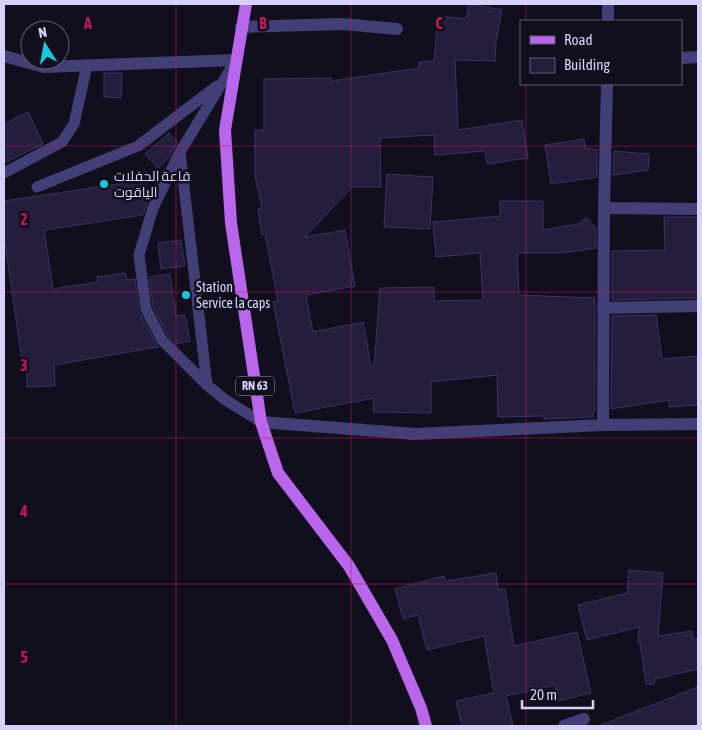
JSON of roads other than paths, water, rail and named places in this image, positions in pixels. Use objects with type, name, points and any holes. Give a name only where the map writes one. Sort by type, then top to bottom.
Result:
[{"type":"main road","name":"RN 63","points":[[246,4],[225,130],[231,223],[261,422],[278,473],[349,566],[392,640],[421,708],[426,726]]},
{"type":"street","points":[[608,4],[608,20]]},
{"type":"street","points":[[241,27],[343,24],[398,29]]},
{"type":"street","points":[[4,56],[44,67],[236,60]]},
{"type":"street","points":[[682,58],[698,57]]},
{"type":"street","points":[[603,425],[604,208],[607,85]]},
{"type":"street","points":[[604,208],[698,209]]},
{"type":"street","points":[[603,308],[698,306]]},
{"type":"street","points":[[261,422],[415,434],[603,425],[698,424]]},
{"type":"street","points":[[564,726],[584,719]]},
{"type":"lane","points":[[236,60],[180,152],[153,208],[140,256],[140,264],[146,308],[162,340],[207,385],[224,399],[261,422]]},
{"type":"lane","points":[[4,173],[62,142],[74,124],[87,65]]},
{"type":"lane","points":[[37,187],[138,146],[223,81]]},
{"type":"lane","points":[[180,152],[207,385]]},
{"type":"place","name":"قاعة الحفلات الياقوت","points":[[104,184]]},
{"type":"place","name":"Station Service la caps","points":[[186,295]]}]
